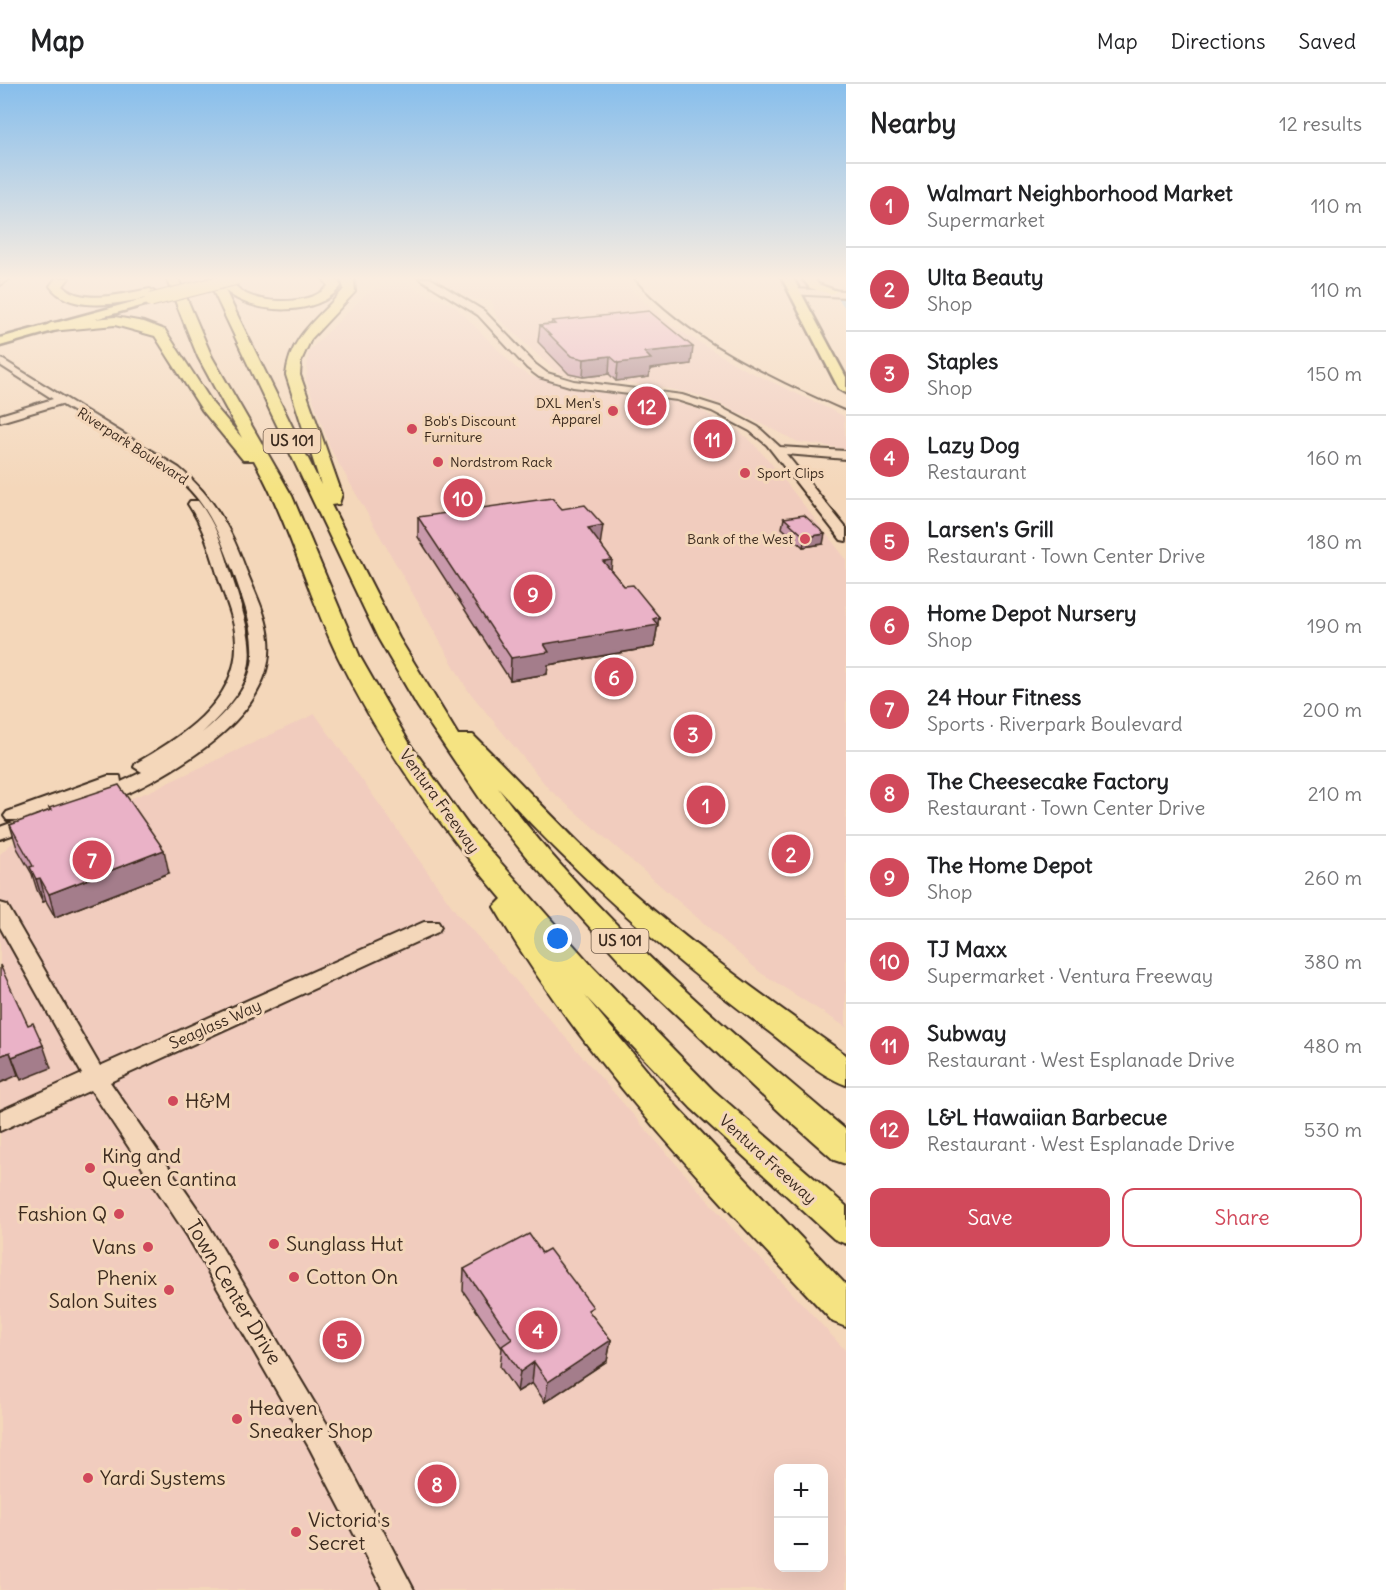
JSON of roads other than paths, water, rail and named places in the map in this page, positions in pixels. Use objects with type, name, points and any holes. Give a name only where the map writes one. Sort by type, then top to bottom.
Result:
[{"type":"highway","points":[[170,348],[207,407],[283,496]]},
{"type":"highway","name":"Ventura Freeway","points":[[201,348],[283,496],[348,657],[400,747],[461,834],[582,974],[702,1099],[846,1228]]},
{"type":"highway","name":"US 101","points":[[247,348],[372,606],[452,743],[500,807],[610,931],[767,1083],[846,1150]]},
{"type":"highway","points":[[299,348],[293,362],[293,375],[333,495],[330,521]]},
{"type":"highway","points":[[426,702],[504,778],[584,863],[752,1004],[846,1072]]},
{"type":"highway","points":[[461,834],[543,963],[662,1112],[753,1213],[846,1310]]},
{"type":"main road","points":[[824,348],[846,388]]},
{"type":"street","points":[[514,348],[543,375],[573,384],[655,393],[699,402],[754,429],[776,450],[846,537]]},
{"type":"street","name":"Riverpark Boulevard","points":[[0,362],[176,471],[197,488],[214,508],[226,533],[260,627],[262,651],[255,675],[246,694],[216,731],[194,749],[170,765],[114,792],[0,833]]},
{"type":"street","name":"Riverpark Boulevard","points":[[0,375],[161,475],[187,495],[204,516],[242,629],[243,660],[233,684],[218,708],[174,747],[118,779],[0,821]]},
{"type":"street","points":[[0,419],[62,400]]},
{"type":"street","points":[[776,450],[842,454]]},
{"type":"street","points":[[798,478],[800,469],[809,460],[842,454]]},
{"type":"street","name":"Town Center Drive","points":[[0,910],[95,1078],[197,1229],[320,1439],[399,1590]]},
{"type":"street","name":"Seaglass Way","points":[[0,1121],[431,927]]},
{"type":"railway","points":[[721,348],[760,370],[846,411]]},
{"type":"place","name":"L&L Hawaiian Barbecue","points":[[647,406]]},
{"type":"place","name":"DXL Men's Apparel","points":[[613,411]]},
{"type":"place","name":"Bob's Discount Furniture","points":[[412,429]]},
{"type":"place","name":"Subway","points":[[713,439]]},
{"type":"place","name":"Nordstrom Rack","points":[[438,462]]},
{"type":"place","name":"Sport Clips","points":[[745,473]]},
{"type":"place","name":"TJ Maxx","points":[[463,498]]},
{"type":"place","name":"Bank of the West","points":[[805,539]]},
{"type":"place","name":"The Home Depot","points":[[533,594]]},
{"type":"place","name":"Home Depot Nursery","points":[[614,677]]},
{"type":"place","name":"Staples","points":[[693,734]]},
{"type":"place","name":"Walmart Neighborhood Market","points":[[706,805]]},
{"type":"place","name":"Ulta Beauty","points":[[791,854]]},
{"type":"place","name":"24 Hour Fitness","points":[[92,860]]},
{"type":"place","name":"H&M","points":[[173,1101]]},
{"type":"place","name":"King and Queen Cantina","points":[[90,1168]]},
{"type":"place","name":"Fashion Q","points":[[119,1214]]},
{"type":"place","name":"Sunglass Hut","points":[[274,1244]]},
{"type":"place","name":"Vans","points":[[148,1247]]},
{"type":"place","name":"Cotton On","points":[[294,1277]]},
{"type":"place","name":"Phenix Salon Suites","points":[[169,1290]]},
{"type":"place","name":"Lazy Dog","points":[[538,1330]]},
{"type":"place","name":"Larsen's Grill","points":[[342,1340]]},
{"type":"place","name":"Heaven Sneaker Shop","points":[[237,1419]]},
{"type":"place","name":"Yardi Systems","points":[[88,1478]]},
{"type":"place","name":"The Cheesecake Factory","points":[[437,1484]]},
{"type":"place","name":"Victoria's Secret","points":[[296,1532]]}]
